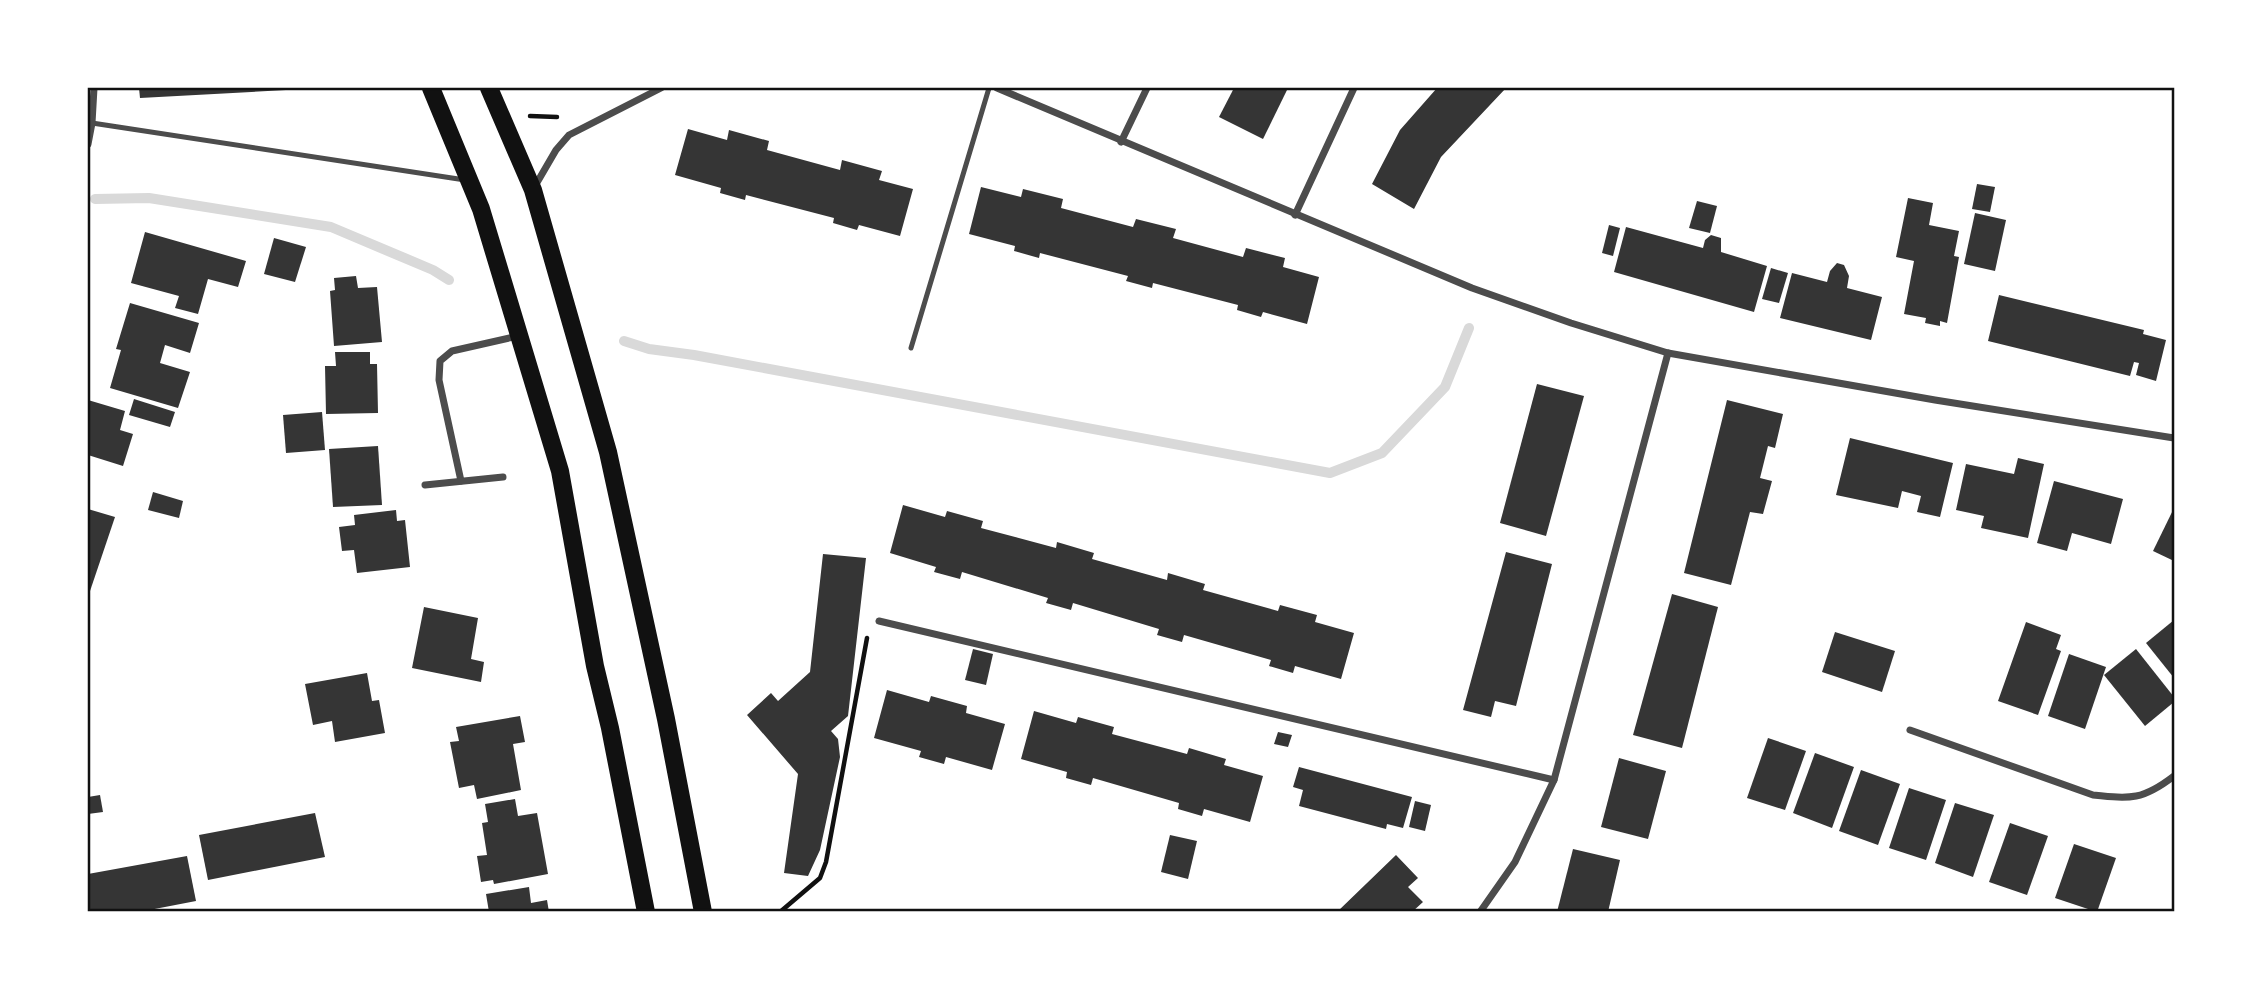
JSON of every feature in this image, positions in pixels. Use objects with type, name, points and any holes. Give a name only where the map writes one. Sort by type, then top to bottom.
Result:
[{"type":"main road","points":[[431,88],[471,181],[521,335],[560,471],[595,666],[610,728],[646,912]]},
{"type":"main road","points":[[489,88],[533,190],[608,452],[666,719],[703,912]]},
{"type":"street","points":[[88,144],[94,88]]},
{"type":"street","points":[[533,190],[556,149],[569,135],[661,88]]},
{"type":"street","points":[[997,88],[1472,288],[1668,353],[1935,400],[2175,438]]},
{"type":"street","points":[[1121,142],[1147,88]]},
{"type":"street","points":[[1295,215],[1354,88]]},
{"type":"street","points":[[461,481],[439,380],[440,361],[452,351],[521,335]]},
{"type":"street","points":[[1480,912],[1515,862],[1554,780],[1668,353]]},
{"type":"street","points":[[425,485],[503,477]]},
{"type":"street","points":[[879,621],[1554,780]]},
{"type":"street","points":[[1910,730],[2093,795],[2125,799],[2153,793],[2175,776]]},
{"type":"lane","points":[[911,348],[989,88]]},
{"type":"lane","points":[[88,97],[93,104]]},
{"type":"lane","points":[[92,123],[471,181]]},
{"type":"path","points":[[501,114],[597,119]]},
{"type":"path","points":[[780,912],[820,878],[826,862],[870,620],[879,621]]},
{"type":"building","points":[[139,88],[286,88],[286,90],[140,98]]},
{"type":"building","points":[[1234,88],[1288,88],[1263,139],[1219,117]]},
{"type":"building","points":[[1437,88],[1506,88],[1441,157],[1414,209],[1372,184],[1400,130]]},
{"type":"building","points":[[688,129],[727,140],[729,130],[769,141],[767,150],[840,170],[842,160],[882,171],[879,180],[913,189],[900,236],[859,225],[857,230],[833,223],[834,218],[746,195],[745,200],[720,193],[721,188],[675,175]]},
{"type":"building","points":[[1977,184],[1995,187],[1990,212],[1972,209]]},
{"type":"building","points":[[981,187],[1021,197],[1023,189],[1063,199],[1061,208],[1133,227],[1136,219],[1176,229],[1173,238],[1243,257],[1246,248],[1285,258],[1283,267],[1319,277],[1307,324],[1263,312],[1261,317],[1237,310],[1238,305],[1153,283],[1152,288],[1126,281],[1128,276],[1040,253],[1039,258],[1014,251],[1015,246],[969,234]]},
{"type":"building","points":[[1908,198],[1933,203],[1929,225],[1959,231],[1954,256],[1959,257],[1947,323],[1940,321],[1940,326],[1925,323],[1926,318],[1904,314],[1914,261],[1896,257]]},
{"type":"building","points":[[1697,201],[1717,206],[1710,233],[1689,228]]},
{"type":"building","points":[[1975,213],[2006,220],[1995,271],[1964,264]]},
{"type":"building","points":[[1609,225],[1620,228],[1613,256],[1602,253]]},
{"type":"building","points":[[1626,227],[1703,248],[1705,240],[1711,235],[1721,238],[1721,252],[1767,266],[1754,312],[1614,272]]},
{"type":"building","points":[[145,232],[246,261],[238,287],[208,279],[198,314],[175,308],[179,296],[131,283]]},
{"type":"building","points":[[274,238],[306,247],[295,282],[264,274]]},
{"type":"building","points":[[1837,263],[1844,265],[1849,276],[1847,288],[1882,297],[1871,340],[1780,318],[1792,273],[1827,282],[1830,271]]},
{"type":"building","points":[[1771,268],[1788,273],[1779,303],[1762,299]]},
{"type":"building","points":[[356,276],[358,288],[377,287],[382,342],[334,346],[330,291],[335,290],[334,278]]},
{"type":"building","points":[[1999,295],[2144,330],[2143,334],[2166,340],[2156,381],[2136,375],[2139,363],[2134,362],[2130,376],[1988,341]]},
{"type":"building","points":[[130,303],[199,323],[190,353],[165,345],[160,363],[190,372],[178,408],[110,388],[121,350],[116,349]]},
{"type":"building","points":[[335,352],[370,352],[370,364],[377,364],[378,413],[326,414],[325,366],[336,366]]},
{"type":"building","points":[[1537,384],[1584,396],[1546,536],[1500,523]]},
{"type":"building","points":[[134,399],[175,412],[170,427],[129,415]]},
{"type":"building","points":[[88,400],[125,411],[120,430],[133,434],[123,466],[88,455]]},
{"type":"building","points":[[1727,400],[1783,414],[1775,448],[1768,446],[1760,478],[1772,481],[1763,514],[1750,512],[1731,585],[1684,573]]},
{"type":"building","points":[[322,412],[325,450],[286,453],[283,415]]},
{"type":"building","points":[[1850,438],[1953,463],[1940,517],[1917,512],[1921,496],[1902,491],[1898,508],[1836,495]]},
{"type":"building","points":[[378,446],[382,505],[333,507],[329,449]]},
{"type":"building","points":[[2018,458],[2044,464],[2028,538],[1981,528],[1984,516],[1956,510],[1966,464],[2014,474]]},
{"type":"building","points":[[2054,481],[2123,499],[2111,544],[2072,533],[2067,551],[2037,543]]},
{"type":"building","points":[[153,492],[183,501],[179,518],[148,510]]},
{"type":"building","points":[[903,505],[945,517],[947,511],[983,521],[981,528],[1056,548],[1057,542],[1094,553],[1092,559],[1167,580],[1168,573],[1205,584],[1203,590],[1278,611],[1280,605],[1317,615],[1315,622],[1354,633],[1341,679],[1295,666],[1293,673],[1269,666],[1271,660],[1184,635],[1182,642],[1157,635],[1159,629],[1073,603],[1071,610],[1046,603],[1048,598],[962,572],[960,579],[934,572],[936,567],[890,553]]},
{"type":"building","points":[[2174,508],[2174,561],[2153,551]]},
{"type":"building","points":[[88,509],[115,517],[88,597]]},
{"type":"building","points":[[396,510],[397,521],[405,520],[410,567],[357,573],[354,550],[342,551],[339,527],[355,525],[354,515]]},
{"type":"building","points":[[1506,552],[1552,564],[1516,706],[1495,701],[1491,717],[1463,710]]},
{"type":"building","points":[[823,554],[866,558],[848,716],[831,731],[838,739],[840,757],[820,850],[808,876],[784,873],[798,774],[747,715],[771,693],[778,701],[810,672]]},
{"type":"building","points":[[1672,594],[1718,607],[1682,748],[1633,735]]},
{"type":"building","points":[[424,607],[478,618],[471,659],[484,662],[481,682],[412,668]]},
{"type":"building","points":[[2174,620],[2174,678],[2146,643]]},
{"type":"building","points":[[2026,622],[2061,635],[2056,649],[2061,651],[2038,715],[1998,701]]},
{"type":"building","points":[[1835,632],[1895,651],[1882,692],[1822,672]]},
{"type":"building","points":[[973,649],[993,654],[986,685],[965,680]]},
{"type":"building","points":[[2136,649],[2174,697],[2174,702],[2145,726],[2104,675]]},
{"type":"building","points":[[2069,654],[2106,667],[2085,729],[2048,716]]},
{"type":"building","points":[[367,673],[372,701],[379,700],[385,733],[335,742],[332,721],[313,725],[305,684]]},
{"type":"building","points":[[887,690],[929,702],[931,696],[967,706],[966,713],[1005,724],[992,770],[946,757],[944,764],[919,757],[921,751],[874,738]]},
{"type":"building","points":[[1034,711],[1076,723],[1078,717],[1114,727],[1112,734],[1187,754],[1189,748],[1226,759],[1224,765],[1263,776],[1250,822],[1204,809],[1202,816],[1178,809],[1179,803],[1093,778],[1091,785],[1066,778],[1067,772],[1021,759]]},
{"type":"building","points":[[520,716],[525,742],[513,744],[521,790],[477,799],[474,785],[459,788],[450,742],[459,741],[456,727]]},
{"type":"building","points":[[1278,732],[1292,735],[1288,747],[1274,744]]},
{"type":"building","points":[[1768,738],[1806,751],[1785,810],[1747,798]]},
{"type":"building","points":[[1815,753],[1854,767],[1832,828],[1793,813]]},
{"type":"building","points":[[1619,758],[1666,771],[1648,839],[1601,827]]},
{"type":"building","points":[[1299,767],[1412,797],[1403,828],[1387,824],[1386,829],[1299,806],[1303,790],[1293,787]]},
{"type":"building","points":[[1861,770],[1900,784],[1878,845],[1839,831]]},
{"type":"building","points":[[1909,788],[1946,800],[1926,860],[1889,848]]},
{"type":"building","points":[[100,795],[103,812],[88,814],[88,797]]},
{"type":"building","points":[[515,799],[518,816],[537,813],[548,874],[494,884],[493,880],[481,882],[477,856],[487,855],[482,823],[488,822],[485,804]]},
{"type":"building","points":[[1415,801],[1431,805],[1425,831],[1409,827]]},
{"type":"building","points":[[1955,803],[1994,815],[1973,877],[1935,863]]},
{"type":"building","points":[[315,813],[325,857],[208,880],[199,835]]},
{"type":"building","points":[[2010,823],[2048,836],[2027,895],[1989,882]]},
{"type":"building","points":[[1170,835],[1197,841],[1188,879],[1161,872]]},
{"type":"building","points":[[2074,844],[2116,858],[2097,912],[2055,898]]},
{"type":"building","points":[[1573,849],[1620,860],[1608,912],[1557,912]]},
{"type":"building","points":[[1396,855],[1418,878],[1408,887],[1423,902],[1412,912],[1337,912]]},
{"type":"building","points":[[187,856],[196,901],[139,912],[88,912],[88,874]]},
{"type":"building","points":[[529,887],[531,903],[547,900],[549,912],[489,912],[486,894]]},
{"type":"waterway","points":[[95,199],[149,198],[331,227],[433,270],[449,280]]},
{"type":"waterway","points":[[624,341],[649,349],[694,355],[1330,473],[1382,453],[1445,387],[1469,328]]}]
